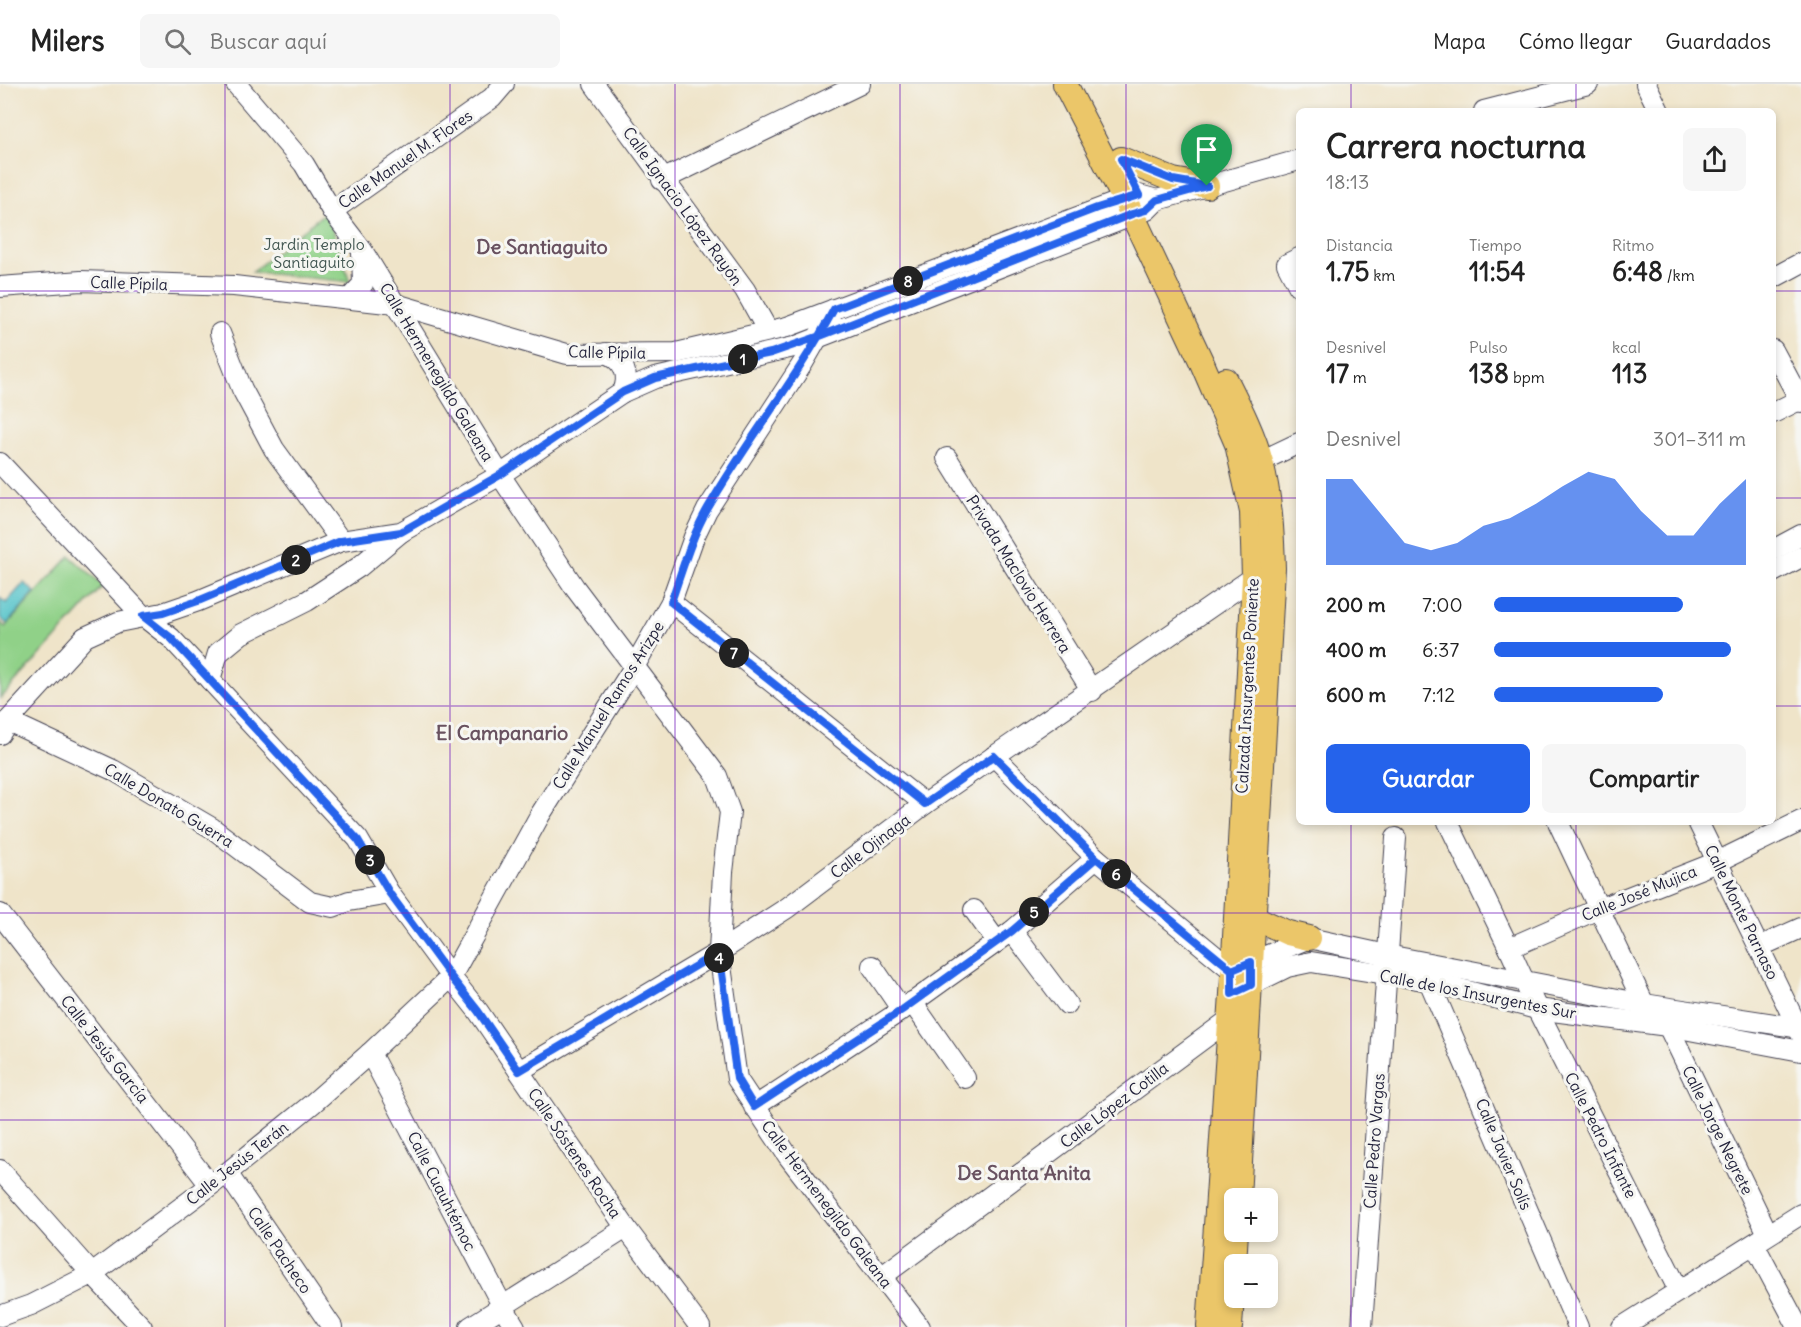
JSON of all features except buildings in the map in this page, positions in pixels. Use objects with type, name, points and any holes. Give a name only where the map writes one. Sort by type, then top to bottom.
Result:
[{"type":"main road","name":"Calzada Insurgentes Poniente","points":[[1065,84],[1121,159],[1208,359],[1237,444],[1263,573],[1253,917],[1242,978],[1230,1019],[1209,1327]]},
{"type":"main road","name":"Calzada Insurgentes Poniente","points":[[1082,84],[1090,117],[1140,204]]},
{"type":"main road","points":[[1121,159],[1173,180],[1207,186]]},
{"type":"main road","name":"Calzada Insurgentes Poniente","points":[[1208,359],[1248,425],[1261,461],[1270,510],[1263,573],[1242,978],[1238,1188]]},
{"type":"main road","points":[[1253,917],[1288,933],[1309,938]]},
{"type":"main road","points":[[1230,1327],[1235,1242]]},
{"type":"street","name":"Calle Ignacio López Rayón","points":[[594,84],[662,180],[745,290],[768,331]]},
{"type":"street","points":[[662,180],[860,84]]},
{"type":"street","points":[[1508,108],[1588,84]]},
{"type":"street","points":[[1646,84],[1658,108]]},
{"type":"street","name":"Calle Hermenegildo Galeana","points":[[238,85],[304,164],[332,211],[362,250],[500,475],[575,588],[717,776],[729,812],[719,952],[737,1079],[788,1156],[920,1327]]},
{"type":"street","name":"Calle Manuel M. Flores","points":[[332,211],[494,89]]},
{"type":"street","name":"Calle Pípila","points":[[0,287],[81,281],[234,286],[396,304],[567,354],[676,352],[787,327],[1140,204],[1296,161]]},
{"type":"street","name":"Calle Pípila","points":[[401,532],[500,475],[623,392],[655,378],[771,353],[820,336],[1140,204]]},
{"type":"street","points":[[350,298],[363,284],[362,250]]},
{"type":"street","points":[[1296,260],[1287,264],[1296,281]]},
{"type":"street","points":[[1776,276],[1801,263]]},
{"type":"street","name":"Calle Manuel Ramos Arizpe","points":[[451,977],[540,815],[634,667],[671,602],[694,537],[707,510],[820,336],[834,309]]},
{"type":"street","points":[[220,333],[242,389],[274,449],[341,541]]},
{"type":"street","points":[[606,353],[620,362],[626,373],[627,381],[623,392]]},
{"type":"street","points":[[1776,355],[1801,400],[1776,412]]},
{"type":"street","points":[[1261,461],[1296,444]]},
{"type":"street","name":"Privada Maclovio Herrera","points":[[946,458],[1092,690]]},
{"type":"street","name":"Calle Sóstenes Rocha","points":[[0,463],[143,616],[171,638],[358,840],[390,894],[478,1011],[626,1228],[700,1327]]},
{"type":"street","points":[[4,728],[85,637],[118,622],[163,613],[198,601],[341,541],[401,532]]},
{"type":"street","points":[[210,680],[218,653],[241,634],[308,601],[359,567],[401,532]]},
{"type":"street","points":[[1776,548],[1801,535]]},
{"type":"street","points":[[1776,570],[1801,557]]},
{"type":"street","name":"Calle Ojinaga","points":[[519,1071],[719,952],[787,908],[925,804],[1263,573]]},
{"type":"street","points":[[671,602],[925,804]]},
{"type":"street","name":"Calle Donato Guerra","points":[[4,728],[113,770],[212,828],[310,903],[333,907],[349,901],[390,894]]},
{"type":"street","points":[[994,756],[1096,858],[1242,978],[1309,938]]},
{"type":"street","name":"Calle José Mujica","points":[[1509,948],[1598,909],[1717,862],[1801,821]]},
{"type":"street","name":"Calle Pedro Infante","points":[[1449,825],[1537,1009],[1679,1291]]},
{"type":"street","points":[[1559,825],[1644,1004]]},
{"type":"street","name":"Calle Monte Parnaso","points":[[1699,825],[1800,1030]]},
{"type":"street","name":"Calle Pedro Vargas","points":[[1362,1327],[1396,838]]},
{"type":"street","points":[[754,1107],[907,1006],[1004,936],[1096,858]]},
{"type":"street","points":[[974,910],[1004,936],[1067,1004]]},
{"type":"street","name":"Calle Jesús García","points":[[0,914],[210,1185]]},
{"type":"street","points":[[1759,947],[1801,928]]},
{"type":"street","name":"Calle de los Insurgentes Sur","points":[[1309,938],[1429,981],[1537,1009],[1668,1026],[1801,1051]]},
{"type":"street","name":"Calle de los Insurgentes Sur","points":[[1242,978],[1311,962],[1386,965],[1523,980],[1644,1004],[1800,1030]]},
{"type":"street","points":[[872,966],[964,1078]]},
{"type":"street","name":"Calle Jesús Terán","points":[[8,1319],[92,1274],[227,1173],[312,1104],[451,977]]},
{"type":"street","name":"Calle Javier Solís","points":[[1429,981],[1578,1327]]},
{"type":"street","name":"Calle López Cotilla","points":[[881,1277],[1230,1019]]},
{"type":"street","name":"Calle Jorge Negrete","points":[[1668,1026],[1798,1327]]},
{"type":"street","name":"Calle Cuauhtémoc","points":[[370,1053],[502,1307],[515,1327]]},
{"type":"street","points":[[0,1170],[142,1327]]},
{"type":"street","name":"Calle Pacheco","points":[[227,1173],[332,1327]]},
{"type":"street","points":[[1622,1327],[1801,1214]]},
{"type":"street","points":[[470,1327],[626,1228]]},
{"type":"green space","name":"Jardin Templo Santiaguito","points":[[327,211],[350,282],[252,272]]},
{"type":"green space","points":[[70,556],[103,586],[0,699],[0,622],[5,627]]},
{"type":"water","points":[[24,583],[35,592],[7,624],[0,618],[0,598],[6,603]]},
{"type":"district","name":"De Santiaguito","points":[[542,246]]},
{"type":"district","name":"El Campanario","points":[[502,732]]},
{"type":"district","name":"De Santa Anita","points":[[1024,1172]]},
{"type":"route","points":[[1207,186],[1157,175],[1121,159],[1139,195],[1097,208],[834,309],[820,336],[803,363],[707,510],[694,537],[671,602],[925,804],[994,756],[1096,858],[1164,914],[1232,970],[1251,962],[1251,985],[1232,994],[1232,970],[1096,858],[1012,931],[902,1010],[754,1107],[737,1079],[719,952],[519,1071],[478,1011],[390,894],[358,840],[171,638],[143,616],[163,613],[198,601],[341,541],[401,532],[500,475],[623,392],[655,378],[794,346],[820,336],[1132,214],[1146,210],[1157,200],[1207,186]]}]
